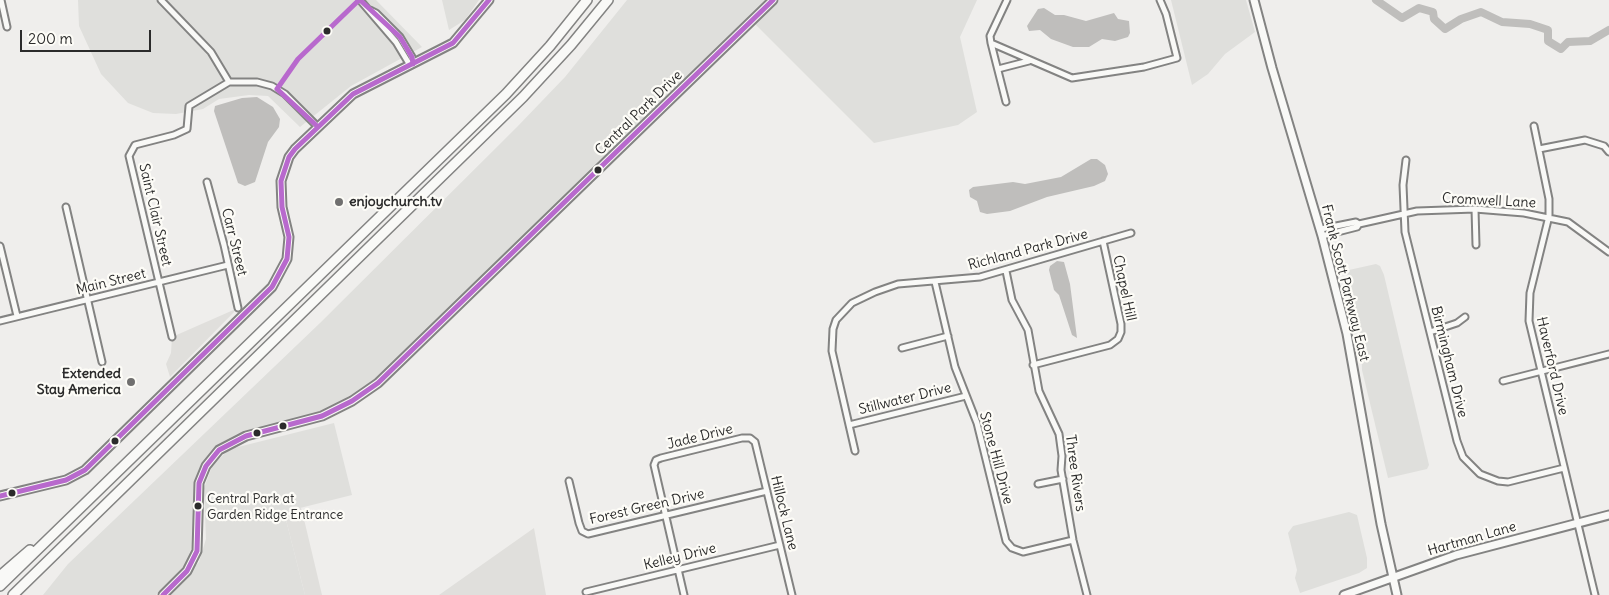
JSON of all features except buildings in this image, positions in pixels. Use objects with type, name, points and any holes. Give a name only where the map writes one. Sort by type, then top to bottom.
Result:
[{"type":"highway","points":[[0,586],[506,94],[550,46],[587,0]]},
{"type":"highway","points":[[12,595],[523,97],[571,46],[608,0]]},
{"type":"highway","points":[[0,576],[37,544],[55,533]]},
{"type":"street","points":[[1,0],[7,27]]},
{"type":"street","points":[[161,0],[211,52],[222,67],[229,82],[257,82],[277,89],[317,126]]},
{"type":"street","points":[[360,0],[400,37],[412,58],[412,64]]},
{"type":"street","points":[[0,496],[66,480],[86,470],[272,287],[283,270],[289,247],[281,194],[284,169],[295,149],[317,126],[353,94],[445,49],[458,39],[489,0]]},
{"type":"street","name":"Central Park Drive","points":[[163,595],[187,571],[197,550],[199,483],[206,466],[218,450],[246,436],[322,416],[352,401],[378,383],[773,0]]},
{"type":"street","points":[[1006,102],[990,36],[1007,0]]},
{"type":"street","points":[[991,43],[1072,78],[1144,67],[1177,58],[1166,14],[1160,0]]},
{"type":"street","name":"Frank Scott Parkway East","points":[[1254,0],[1272,68],[1321,232],[1347,334],[1397,595]]},
{"type":"street","points":[[998,69],[1029,60]]},
{"type":"street","name":"Saint Clair Street","points":[[172,337],[129,156],[136,145],[186,129],[189,106],[229,82]]},
{"type":"street","name":"Haverford Drive","points":[[1534,126],[1549,199],[1549,216],[1528,302],[1529,321],[1595,595]]},
{"type":"street","points":[[1540,149],[1585,140],[1604,146],[1609,152]]},
{"type":"street","name":"Birmingham Drive","points":[[1406,160],[1403,185],[1403,214],[1456,441],[1468,464],[1488,478],[1508,482],[1564,468]]},
{"type":"street","name":"Carr Street","points":[[207,182],[238,308]]},
{"type":"street","points":[[66,207],[102,362]]},
{"type":"street","points":[[1475,209],[1476,245]]},
{"type":"street","name":"Cromwell Lane","points":[[1321,232],[1357,227],[1359,224],[1417,211],[1475,209],[1549,216],[1571,223],[1609,252]]},
{"type":"street","name":"Richland Park Drive","points":[[855,452],[832,352],[833,329],[836,320],[852,303],[875,292],[910,282],[935,282],[980,277],[1006,271],[1131,233]]},
{"type":"street","name":"Chapel Hill","points":[[1033,365],[1110,345],[1118,339],[1121,332],[1121,324],[1102,241]]},
{"type":"street","points":[[0,246],[17,316]]},
{"type":"street","name":"Main Street","points":[[0,320],[228,265]]},
{"type":"street","name":"Three Rivers","points":[[1006,271],[1012,300],[1028,330],[1039,391],[1059,434],[1063,479],[1073,540],[1087,595]]},
{"type":"street","name":"Stone Hill Drive","points":[[935,282],[955,367],[977,423],[1006,542],[1012,548],[1023,552],[1073,540]]},
{"type":"street","points":[[1430,332],[1457,323],[1465,317]]},
{"type":"street","points":[[902,348],[948,336]]},
{"type":"street","points":[[1503,381],[1609,354]]},
{"type":"street","name":"Stillwater Drive","points":[[849,425],[966,396]]},
{"type":"street","name":"Jade Drive","points":[[664,516],[654,472],[656,460],[742,438],[750,438]]},
{"type":"street","name":"Hillock Lane","points":[[750,438],[755,442],[792,595]]},
{"type":"street","points":[[1038,484],[1063,479]]},
{"type":"street","name":"Forest Green Drive","points":[[569,481],[579,523],[582,531],[588,534],[768,491]]},
{"type":"street","name":"Hartman Lane","points":[[1344,595],[1392,576],[1456,555],[1609,515]]},
{"type":"street","points":[[664,516],[684,595]]},
{"type":"street","name":"Kelley Drive","points":[[586,592],[780,545]]},
{"type":"shaded area","points":[[78,0],[376,0],[422,47],[351,86],[300,127],[268,96],[249,95],[219,99],[203,109],[176,114],[153,113],[128,103],[101,74],[79,26]]},
{"type":"shaded area","points":[[442,0],[479,0],[465,20],[449,30]]},
{"type":"shaded area","points":[[627,0],[766,0],[383,373],[335,406],[313,415],[237,434],[216,446],[202,463],[194,482],[194,541],[190,554],[184,566],[156,595],[43,595],[68,564],[320,323],[517,127],[565,77]]},
{"type":"shaded area","points":[[779,0],[977,0],[960,37],[977,112],[958,125],[874,143],[755,24]]},
{"type":"shaded area","points":[[1171,0],[1246,0],[1255,32],[1225,54],[1208,74],[1192,85]]},
{"type":"shaded area","points":[[1044,8],[1055,15],[1064,15],[1086,21],[1114,13],[1118,19],[1129,21],[1130,33],[1128,37],[1115,41],[1102,39],[1089,47],[1073,47],[1051,39],[1040,30],[1029,31],[1027,26],[1038,9]]},
{"type":"shaded area","points":[[257,97],[273,107],[280,119],[279,127],[268,142],[255,182],[245,186],[238,183],[214,111],[215,106],[242,98]]},
{"type":"shaded area","points":[[1091,159],[1097,159],[1105,165],[1108,174],[1105,181],[1094,186],[1047,197],[1010,211],[987,214],[980,212],[977,201],[970,197],[969,190],[973,187],[1013,182],[1025,184],[1061,177]]},
{"type":"shaded area","points":[[1057,261],[1064,262],[1070,284],[1077,338],[1072,335],[1059,295],[1054,290],[1049,270],[1050,266]]},
{"type":"shaded area","points":[[1376,264],[1380,266],[1384,275],[1429,465],[1427,469],[1388,478],[1362,370],[1361,336],[1347,276],[1349,270]]},
{"type":"shaded area","points":[[238,308],[170,377],[166,364],[171,353],[172,337]]},
{"type":"shaded area","points":[[334,423],[352,495],[284,512],[305,595],[166,595],[199,562],[206,539],[204,488],[213,464],[230,449]]},
{"type":"shaded area","points":[[301,508],[322,595],[305,595],[284,512]]},
{"type":"shaded area","points":[[1349,512],[1357,515],[1367,558],[1367,568],[1359,573],[1300,593],[1295,578],[1297,570],[1288,533],[1293,526]]},
{"type":"shaded area","points":[[534,528],[546,595],[439,595]]},
{"type":"waterway","points":[[1376,0],[1402,18],[1419,8],[1433,12],[1434,19],[1445,29],[1461,19],[1481,12],[1502,22],[1530,24],[1548,30],[1548,41],[1561,49],[1568,42],[1590,41],[1609,30]]},
{"type":"transit line","points":[[277,89],[298,59],[359,0]]},
{"type":"transit line","points":[[360,0],[400,37],[412,57],[413,64]]},
{"type":"transit line","points":[[0,496],[66,480],[85,470],[272,287],[287,259],[289,237],[282,207],[281,181],[289,157],[295,149],[353,94],[453,43],[489,0]]},
{"type":"transit line","points":[[163,595],[187,571],[197,551],[199,483],[206,466],[219,450],[246,436],[322,416],[352,401],[378,383],[773,0]]},
{"type":"transit line","points":[[277,89],[317,126]]},
{"type":"place","name":"enjoychurch.tv","points":[[339,202]]},
{"type":"place","name":"Extended Stay America","points":[[131,382]]},
{"type":"place","name":"Central Park at Garden Ridge Entrance","points":[[198,506]]}]
